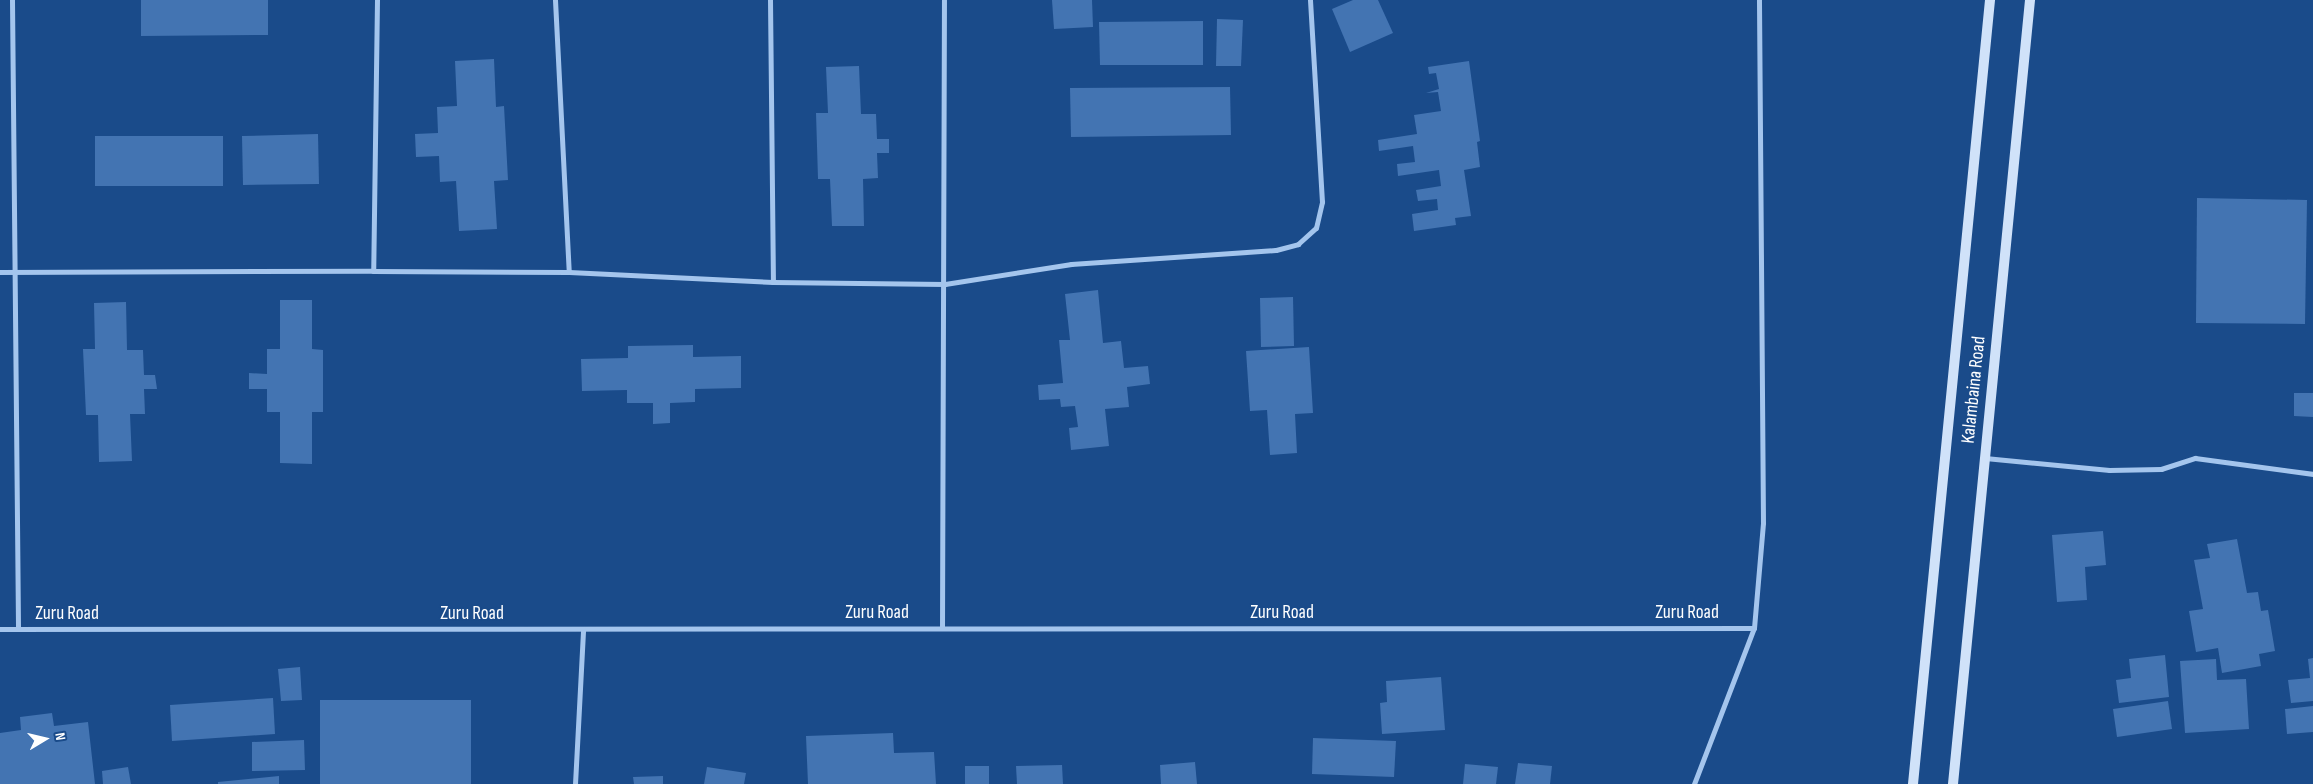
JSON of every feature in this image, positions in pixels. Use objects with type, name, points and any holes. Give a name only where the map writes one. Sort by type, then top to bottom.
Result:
[{"type":"main road","points":[[1913,784],[1990,0]]},
{"type":"main road","name":"Kalambaina Road","points":[[1953,784],[2030,0]]},
{"type":"street","points":[[12,0],[18,629]]},
{"type":"street","points":[[373,271],[377,0]]},
{"type":"street","points":[[556,0],[568,272]]},
{"type":"street","points":[[770,0],[773,282]]},
{"type":"street","points":[[942,628],[945,284],[944,0]]},
{"type":"street","points":[[0,272],[568,272],[773,282],[945,284],[1071,264],[1276,250],[1298,244],[1316,228],[1322,202],[1310,0]]},
{"type":"street","points":[[1694,784],[1754,628],[1763,523],[1759,0]]},
{"type":"street","points":[[1985,458],[2109,470],[2161,469],[2195,458],[2313,474]]},
{"type":"street","name":"Zuru Road","points":[[0,629],[1754,628]]},
{"type":"street","points":[[575,784],[582,629]]},
{"type":"building","points":[[141,0],[268,0],[268,35],[141,36]]},
{"type":"building","points":[[1052,0],[1092,0],[1093,27],[1054,29]]},
{"type":"building","points":[[1353,0],[1378,0],[1393,33],[1350,52],[1332,9]]},
{"type":"building","points":[[1217,19],[1243,20],[1241,66],[1216,66]]},
{"type":"building","points":[[1203,21],[1203,65],[1100,65],[1099,22]]},
{"type":"building","points":[[494,59],[496,107],[504,106],[508,180],[494,181],[497,229],[459,231],[456,181],[440,182],[439,156],[416,157],[415,134],[438,133],[437,107],[457,106],[455,61]]},
{"type":"building","points":[[1469,61],[1480,141],[1477,142],[1480,167],[1464,170],[1471,216],[1455,218],[1456,225],[1414,231],[1412,214],[1438,210],[1437,199],[1418,201],[1416,190],[1441,186],[1439,170],[1398,176],[1397,164],[1415,162],[1413,146],[1379,151],[1378,140],[1417,134],[1414,115],[1441,111],[1438,92],[1426,93],[1439,89],[1436,73],[1429,74],[1428,67]]},
{"type":"building","points":[[859,66],[861,114],[876,114],[877,139],[889,139],[889,153],[877,153],[878,178],[863,179],[864,226],[832,226],[830,179],[818,179],[816,113],[828,113],[826,67]]},
{"type":"building","points":[[1230,87],[1231,135],[1071,137],[1070,88]]},
{"type":"building","points":[[318,134],[319,184],[243,185],[242,136]]},
{"type":"building","points":[[95,136],[223,136],[223,186],[95,186]]},
{"type":"building","points":[[2197,198],[2307,200],[2305,324],[2196,323]]},
{"type":"building","points":[[1098,290],[1103,343],[1121,341],[1124,368],[1148,366],[1150,384],[1127,387],[1129,407],[1105,409],[1109,446],[1071,450],[1069,428],[1078,427],[1075,406],[1061,407],[1060,399],[1039,400],[1038,385],[1063,383],[1059,340],[1070,340],[1065,294]]},
{"type":"building","points":[[1293,297],[1294,346],[1261,347],[1260,298]]},
{"type":"building","points":[[280,300],[312,300],[312,349],[323,350],[323,412],[312,412],[312,464],[280,463],[280,412],[267,412],[267,389],[249,389],[249,373],[267,374],[267,349],[280,349]]},
{"type":"building","points":[[126,302],[127,350],[143,350],[144,375],[155,375],[157,389],[144,389],[145,414],[130,414],[132,461],[99,462],[98,415],[86,415],[83,349],[95,349],[94,303]]},
{"type":"building","points":[[693,345],[693,357],[741,356],[741,388],[695,389],[695,402],[670,403],[670,423],[653,424],[653,403],[627,403],[627,390],[582,391],[581,359],[628,358],[628,346]]},
{"type":"building","points":[[1309,347],[1313,413],[1295,414],[1297,453],[1270,455],[1267,410],[1250,411],[1246,351]]},
{"type":"building","points":[[2294,393],[2313,393],[2313,417],[2294,416]]},
{"type":"building","points":[[2103,531],[2106,565],[2085,567],[2087,600],[2057,602],[2052,535]]},
{"type":"building","points":[[2237,539],[2247,593],[2258,592],[2261,611],[2268,610],[2275,651],[2259,654],[2261,666],[2222,673],[2218,648],[2196,652],[2189,611],[2203,609],[2194,560],[2210,558],[2207,544]]},
{"type":"building","points":[[2165,655],[2169,697],[2119,703],[2116,680],[2131,678],[2129,659]]},
{"type":"building","points":[[2313,658],[2313,701],[2291,703],[2288,680],[2310,678],[2308,659]]},
{"type":"building","points":[[2216,659],[2217,680],[2246,679],[2249,729],[2185,733],[2180,661]]},
{"type":"building","points":[[300,667],[302,700],[281,701],[278,669]]},
{"type":"building","points":[[1441,677],[1445,730],[1382,734],[1380,703],[1387,702],[1386,681]]},
{"type":"building","points":[[273,698],[275,734],[172,741],[170,705]]},
{"type":"building","points":[[320,700],[471,700],[471,784],[320,784]]},
{"type":"building","points":[[2168,701],[2172,729],[2117,737],[2113,709]]},
{"type":"building","points":[[2313,706],[2313,732],[2287,734],[2285,709]]},
{"type":"building","points":[[52,713],[54,726],[88,722],[95,784],[0,784],[0,733],[21,730],[20,717]]},
{"type":"building","points":[[893,733],[894,753],[934,752],[936,784],[808,784],[806,736]]},
{"type":"building","points":[[1313,738],[1396,741],[1394,777],[1312,774]]},
{"type":"building","points":[[304,740],[305,770],[252,771],[252,742]]},
{"type":"building","points":[[1195,762],[1197,784],[1161,784],[1160,765]]},
{"type":"building","points":[[1518,763],[1552,766],[1550,784],[1515,784]]},
{"type":"building","points":[[1465,764],[1498,767],[1496,784],[1463,784]]},
{"type":"building","points":[[1062,765],[1063,784],[1017,784],[1016,766]]},
{"type":"building","points":[[965,766],[989,766],[989,784],[965,784]]},
{"type":"building","points":[[128,767],[131,784],[103,784],[102,771]]},
{"type":"building","points":[[707,767],[746,773],[744,784],[704,784]]},
{"type":"building","points":[[279,776],[279,784],[218,784],[218,782]]},
{"type":"building","points":[[663,776],[663,784],[634,784],[633,777]]}]
